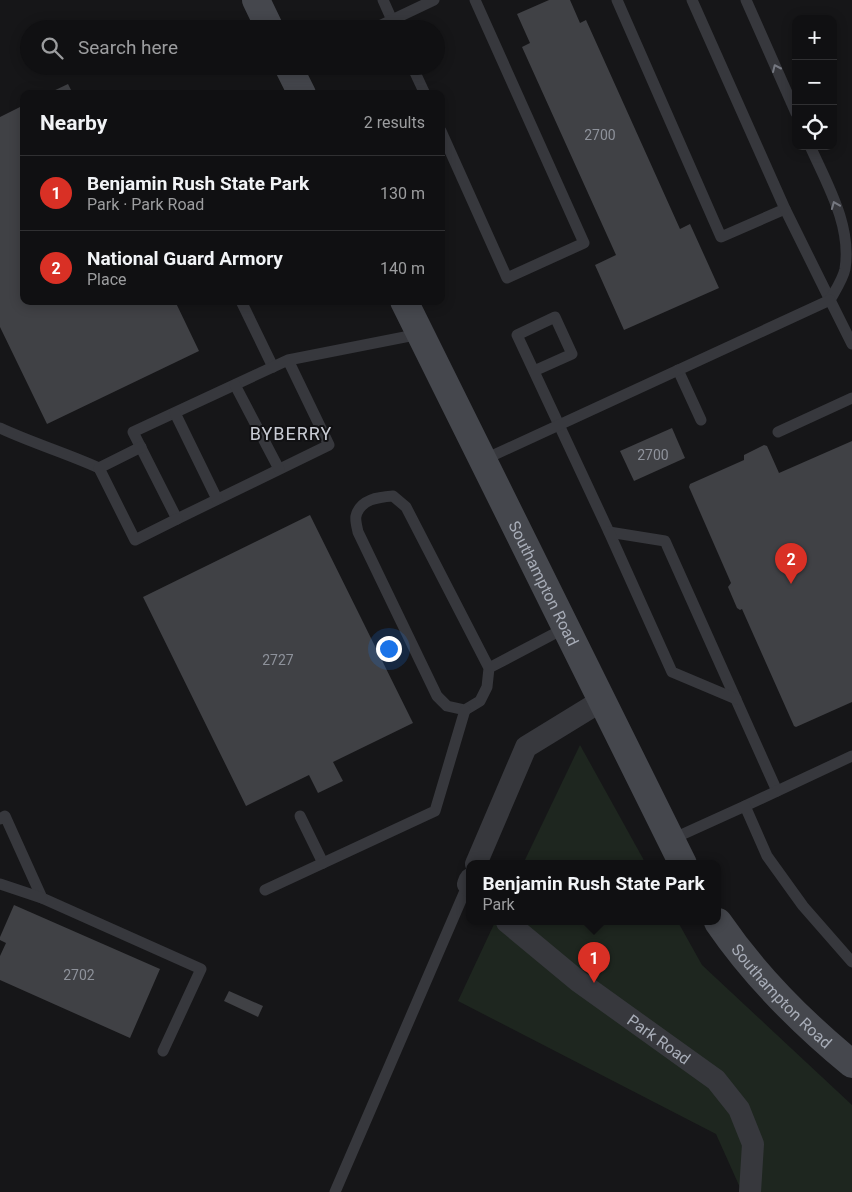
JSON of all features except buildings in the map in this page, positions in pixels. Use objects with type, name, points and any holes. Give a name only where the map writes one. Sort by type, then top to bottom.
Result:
[{"type":"street","points":[[256,0],[266,20]]},
{"type":"street","points":[[294,75],[300,90]]},
{"type":"street","name":"Southampton Road","points":[[406,305],[681,860]]},
{"type":"street","points":[[479,860],[526,747],[601,701]]},
{"type":"street","name":"Park Road","points":[[511,925],[578,981],[716,1080],[739,1108],[753,1144],[750,1192]]},
{"type":"street","name":"Southampton Road","points":[[720,925],[770,989],[801,1020],[852,1063]]},
{"type":"lane","points":[[383,0],[392,20]]},
{"type":"lane","points":[[401,20],[434,0]]},
{"type":"lane","points":[[445,140],[507,278],[584,243],[475,0]]},
{"type":"lane","points":[[617,0],[721,237],[785,209]]},
{"type":"lane","points":[[692,0],[785,209],[852,344]]},
{"type":"lane","points":[[746,0],[792,105]]},
{"type":"lane","points":[[416,75],[423,90]]},
{"type":"lane","points":[[483,461],[830,300],[845,270],[846,247],[844,225],[812,150]]},
{"type":"lane","points":[[243,305],[273,367]]},
{"type":"lane","points":[[534,371],[572,354],[555,317],[517,335],[672,672],[736,699]]},
{"type":"lane","points":[[177,519],[134,432],[288,360],[420,334]]},
{"type":"lane","points":[[0,428],[25,440],[70,455],[98,468],[135,540],[329,445],[288,360]]},
{"type":"lane","points":[[678,370],[701,420]]},
{"type":"lane","points":[[235,385],[279,469]]},
{"type":"lane","points":[[778,432],[852,398]]},
{"type":"lane","points":[[174,413],[217,499]]},
{"type":"lane","points":[[98,468],[141,447]]},
{"type":"lane","points":[[265,890],[435,811],[465,710],[480,701],[487,687],[488,668],[406,507],[393,496],[377,497],[362,505],[356,516],[358,532],[437,696],[447,706],[465,710]]},
{"type":"lane","points":[[609,532],[665,541],[777,791]]},
{"type":"lane","points":[[488,668],[565,628]]},
{"type":"lane","points":[[670,840],[852,756]]},
{"type":"lane","points":[[745,806],[767,856],[803,906],[852,962]]},
{"type":"lane","points":[[0,819],[5,816],[42,898]]},
{"type":"lane","points":[[300,816],[323,863]]},
{"type":"lane","points":[[0,884],[42,898],[202,969],[162,1051]]},
{"type":"lane","points":[[334,1192],[466,889]]},
{"type":"shaded area","points":[[580,745],[644,860],[525,860]]},
{"type":"shaded area","points":[[494,925],[680,925],[702,965],[852,1105],[852,1192],[742,1192],[716,1134],[458,1001]]},
{"type":"place","name":"National Guard Armory","points":[[791,584]]},
{"type":"place","name":"Benjamin Rush State Park","points":[[594,983]]},
{"type":"district","name":"BYBERRY","points":[[291,434]]}]
